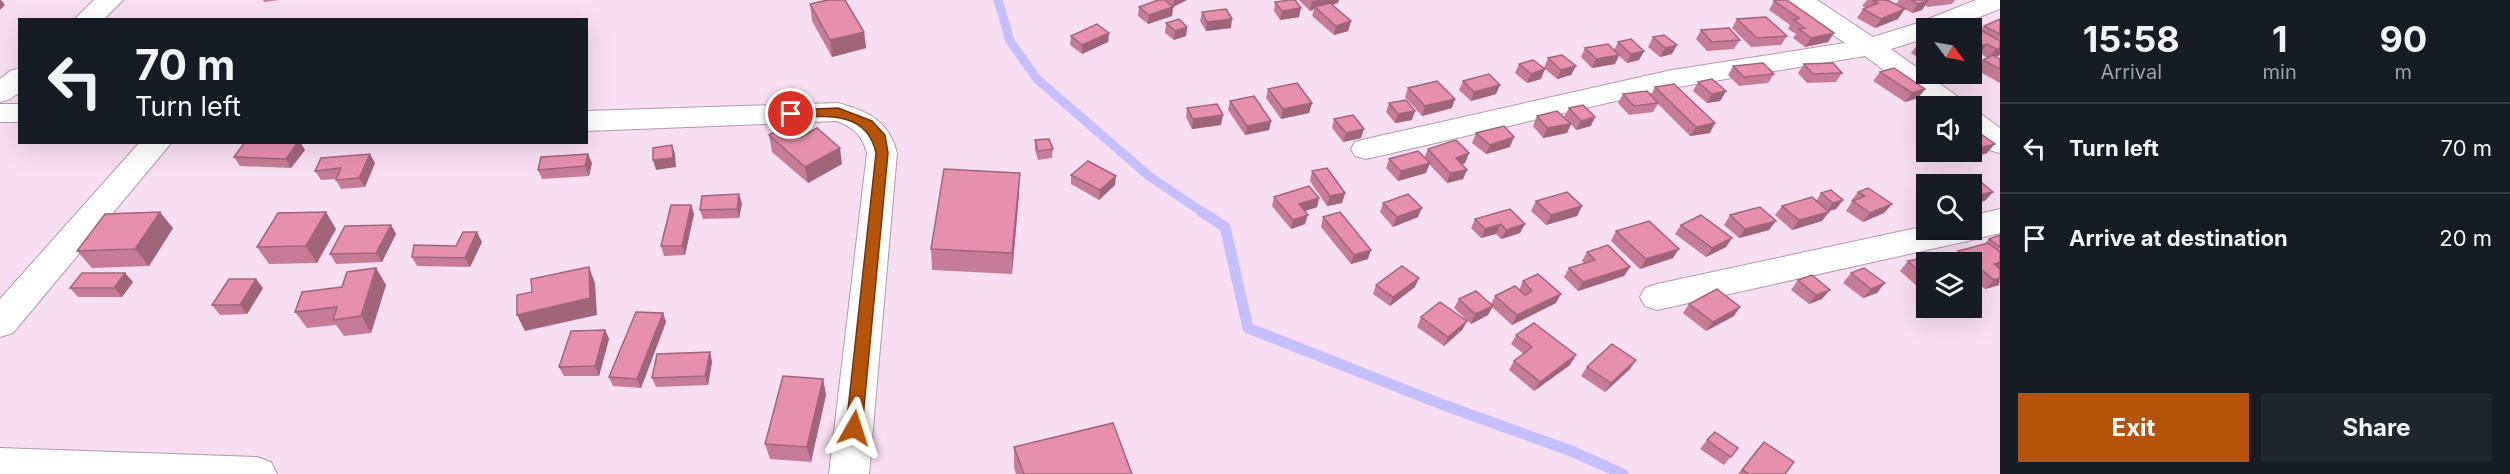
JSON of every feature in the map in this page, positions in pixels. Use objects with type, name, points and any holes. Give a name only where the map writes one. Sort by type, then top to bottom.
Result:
[{"type":"street","points":[[89,18],[110,0]]},
{"type":"street","points":[[1799,0],[1870,47],[1937,96]]},
{"type":"street","points":[[1955,18],[2000,0]]},
{"type":"street","points":[[1366,149],[1672,79],[1870,47],[1916,32]]},
{"type":"street","points":[[0,93],[18,79]]},
{"type":"street","points":[[588,121],[838,112],[867,124],[879,135],[882,153],[849,474]]},
{"type":"street","points":[[0,113],[18,113]]},
{"type":"street","points":[[1982,130],[2000,143]]},
{"type":"street","points":[[0,323],[155,144]]},
{"type":"street","points":[[1982,225],[2000,221]]},
{"type":"street","points":[[1657,297],[1917,240]]},
{"type":"street","points":[[0,465],[257,474]]},
{"type":"building","points":[[828,0],[845,0],[864,32],[830,40],[810,4]]},
{"type":"building","points":[[1158,0],[1165,0],[1173,7],[1149,15],[1139,7]]},
{"type":"building","points":[[1295,0],[1301,8],[1282,11],[1275,2]]},
{"type":"building","points":[[1787,0],[1834,33],[1811,38],[1799,29],[1805,28],[1794,20],[1799,18],[1774,1]]},
{"type":"building","points":[[1873,0],[1887,0],[1905,9],[1881,19],[1863,9],[1878,3]]},
{"type":"building","points":[[1911,0],[1927,0],[1928,1],[1918,4]]},
{"type":"building","points":[[1330,3],[1351,21],[1336,26],[1315,7]]},
{"type":"building","points":[[1226,9],[1232,19],[1207,22],[1202,12]]},
{"type":"building","points":[[1766,17],[1787,36],[1757,38],[1737,19]]},
{"type":"building","points":[[1179,19],[1187,27],[1175,31],[1166,23]]},
{"type":"building","points":[[2000,19],[2000,34],[1984,26]]},
{"type":"building","points":[[1097,24],[1109,33],[1082,45],[1071,36]]},
{"type":"building","points":[[1729,28],[1740,40],[1712,42],[1701,30]]},
{"type":"building","points":[[1982,31],[2000,41],[2000,48],[1996,49],[1987,44],[1982,46]]},
{"type":"building","points":[[1664,35],[1677,45],[1665,48],[1653,37]]},
{"type":"building","points":[[1631,39],[1644,51],[1631,54],[1618,42]]},
{"type":"building","points":[[1608,44],[1619,55],[1596,59],[1585,48]]},
{"type":"building","points":[[1562,55],[1576,66],[1561,70],[1548,58]]},
{"type":"building","points":[[1993,55],[2000,59],[2000,69],[1983,60]]},
{"type":"building","points":[[1533,60],[1545,69],[1531,74],[1519,64]]},
{"type":"building","points":[[1763,63],[1774,74],[1744,77],[1733,66]]},
{"type":"building","points":[[1833,63],[1842,73],[1813,74],[1804,64]]},
{"type":"building","points":[[1894,68],[1925,89],[1912,93],[1880,72]]},
{"type":"building","points":[[1489,74],[1500,85],[1474,92],[1463,81]]},
{"type":"building","points":[[1712,79],[1726,91],[1712,94],[1698,82]]},
{"type":"building","points":[[1437,81],[1455,99],[1425,106],[1408,88]]},
{"type":"building","points":[[1297,83],[1312,103],[1283,109],[1268,89]]},
{"type":"building","points":[[1674,84],[1715,123],[1696,127],[1655,87]]},
{"type":"building","points":[[1647,91],[1658,103],[1634,106],[1623,94]]},
{"type":"building","points":[[1254,96],[1271,121],[1247,126],[1230,101]]},
{"type":"building","points":[[1406,100],[1415,111],[1398,114],[1389,103]]},
{"type":"building","points":[[1217,104],[1223,115],[1193,119],[1187,108]]},
{"type":"building","points":[[1583,105],[1595,117],[1581,121],[1569,108]]},
{"type":"building","points":[[1557,111],[1571,124],[1547,128],[1537,116]]},
{"type":"building","points":[[1353,115],[1364,129],[1346,133],[1334,119]]},
{"type":"building","points":[[788,125],[801,137],[817,128],[840,148],[805,167],[769,135]]},
{"type":"building","points":[[1504,126],[1514,137],[1490,145],[1476,133]]},
{"type":"building","points":[[1982,135],[1995,144],[1982,147]]},
{"type":"building","points":[[1049,139],[1053,149],[1038,151],[1035,140]]},
{"type":"building","points":[[1456,140],[1469,153],[1456,158],[1467,170],[1450,173],[1428,149]]},
{"type":"building","points":[[244,144],[297,144],[286,159],[234,157]]},
{"type":"building","points":[[672,145],[673,158],[653,160],[653,148]]},
{"type":"building","points":[[1418,151],[1430,163],[1401,171],[1389,159]]},
{"type":"building","points":[[370,154],[359,178],[336,180],[341,168],[315,171],[321,158]]},
{"type":"building","points":[[588,154],[585,166],[538,170],[541,157]]},
{"type":"building","points":[[1088,161],[1116,176],[1100,190],[1071,175]]},
{"type":"building","points":[[1327,168],[1345,193],[1330,196],[1312,171]]},
{"type":"building","points":[[944,169],[1020,173],[1012,253],[931,249]]},
{"type":"building","points":[[1982,183],[1993,192],[1982,194]]},
{"type":"building","points":[[1309,186],[1319,198],[1299,204],[1308,215],[1293,220],[1274,197]]},
{"type":"building","points":[[1868,188],[1892,204],[1870,213],[1853,201],[1865,196],[1858,192]]},
{"type":"building","points":[[1831,190],[1843,200],[1833,203],[1821,193]]},
{"type":"building","points":[[1567,192],[1582,206],[1551,215],[1536,201]]},
{"type":"building","points":[[739,194],[737,209],[700,210],[702,196]]},
{"type":"building","points":[[1408,194],[1422,208],[1397,217],[1383,203]]},
{"type":"building","points":[[1812,197],[1829,212],[1799,220],[1782,206]]},
{"type":"building","points":[[671,205],[691,205],[682,246],[661,246]]},
{"type":"building","points":[[1760,207],[1776,221],[1745,229],[1730,215]]},
{"type":"building","points":[[1510,209],[1525,224],[1506,230],[1501,224],[1485,229],[1475,219]]},
{"type":"building","points":[[160,212],[135,249],[77,251],[105,214]]},
{"type":"building","points":[[326,212],[306,246],[257,247],[278,213]]},
{"type":"building","points":[[1340,212],[1371,250],[1354,255],[1323,217]]},
{"type":"building","points":[[1701,215],[1732,238],[1712,248],[1681,225]]},
{"type":"building","points":[[1649,221],[1679,249],[1646,259],[1616,231]]},
{"type":"building","points":[[391,225],[376,253],[330,254],[345,226]]},
{"type":"building","points":[[463,232],[477,232],[465,258],[412,257],[414,245],[456,246]]},
{"type":"building","points":[[2000,235],[2000,247],[1989,239]]},
{"type":"building","points":[[1988,243],[2000,252],[2000,262],[1994,264],[2000,269],[2000,278],[1994,280],[1982,270],[1982,252],[1958,251]]},
{"type":"building","points":[[1608,245],[1630,267],[1583,282],[1569,268],[1595,260],[1587,252]]},
{"type":"building","points":[[1916,259],[1916,269],[1908,261]]},
{"type":"building","points":[[1402,266],[1419,278],[1393,297],[1376,285]]},
{"type":"building","points":[[589,267],[590,298],[517,315],[517,295],[532,292],[531,279]]},
{"type":"building","points":[[376,268],[361,316],[333,320],[337,307],[295,312],[302,292],[342,287],[347,272]]},
{"type":"building","points":[[1864,268],[1885,283],[1871,289],[1851,273]]},
{"type":"building","points":[[82,273],[125,273],[114,288],[70,288]]},
{"type":"building","points":[[1538,274],[1561,294],[1517,315],[1495,296],[1515,286],[1525,295],[1532,291],[1523,281]]},
{"type":"building","points":[[1812,275],[1830,290],[1816,295],[1798,280]]},
{"type":"building","points":[[229,279],[256,279],[240,305],[212,305]]},
{"type":"building","points":[[1717,289],[1740,307],[1713,322],[1689,304]]},
{"type":"building","points":[[1476,291],[1493,306],[1475,314],[1459,299]]},
{"type":"building","points":[[1440,302],[1467,321],[1448,337],[1421,317]]},
{"type":"building","points":[[636,312],[663,313],[637,379],[609,377]]},
{"type":"building","points":[[1534,323],[1576,355],[1540,382],[1514,361],[1532,347],[1516,335]]},
{"type":"building","points":[[605,330],[595,366],[559,367],[571,331]]},
{"type":"building","points":[[1612,344],[1636,360],[1611,383],[1587,367]]},
{"type":"building","points":[[710,352],[705,376],[652,378],[657,354]]},
{"type":"building","points":[[783,376],[823,379],[807,447],[765,444]]},
{"type":"building","points":[[1113,423],[1132,474],[1024,474],[1014,447]]},
{"type":"building","points":[[1715,432],[1738,448],[1731,457],[1707,440]]},
{"type":"building","points":[[1764,442],[1794,462],[1785,474],[1749,474],[1742,470]]},
{"type":"waterway","points":[[998,0],[1010,41],[1037,79],[1149,176],[1204,213]]},
{"type":"waterway","points":[[1202,212],[1225,227],[1248,328],[1441,404],[1571,451],[1623,474]]},
{"type":"route","points":[[791,114],[838,112],[867,124],[879,135],[882,153],[854,428]]}]
